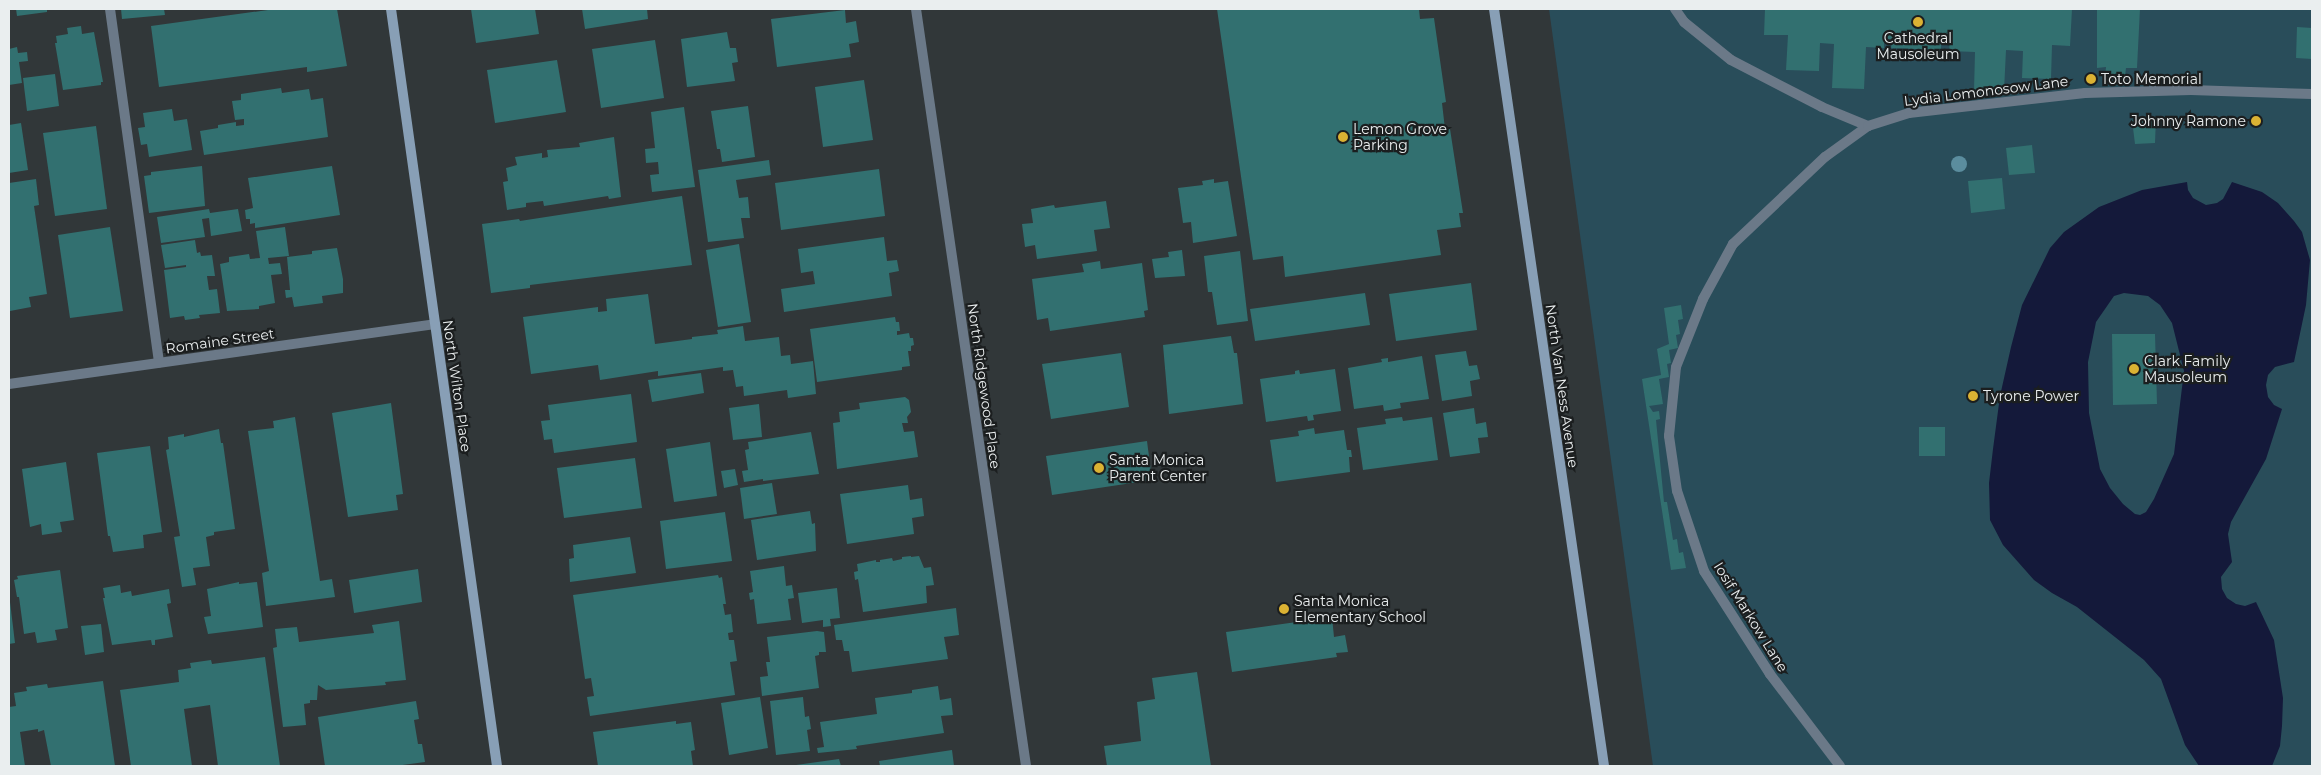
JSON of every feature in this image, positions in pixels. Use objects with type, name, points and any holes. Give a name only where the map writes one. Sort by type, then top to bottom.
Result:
[{"type":"main road","name":"North Wilton Place","points":[[391,9],[497,766]]},
{"type":"main road","name":"North Van Ness Avenue","points":[[1494,9],[1604,766]]},
{"type":"street","points":[[110,9],[159,363]]},
{"type":"street","name":"North Ridgewood Place","points":[[916,9],[1026,766]]},
{"type":"street","points":[[1674,9],[1684,22],[1732,60],[1784,89],[1868,126]]},
{"type":"street","name":"Lydia Lomonosow Lane","points":[[1669,436],[1676,367],[1703,299],[1734,244],[1825,157],[1868,126],[1909,113],[2070,94],[2191,90],[2312,94]]},
{"type":"street","name":"Romaine Street","points":[[9,384],[435,324]]},
{"type":"street","name":"Iosif Markow Lane","points":[[1669,436],[1677,491],[1704,571],[1770,674],[1840,766]]},
{"type":"shaded area","points":[[1549,9],[2312,9],[2312,766],[1653,766]]},
{"type":"shaded area","points":[[2187,182],[2188,190],[2193,198],[2206,205],[2217,203],[2223,199],[2232,182],[2262,192],[2278,203],[2302,232],[2310,260],[2306,305],[2294,362],[2275,367],[2268,375],[2266,385],[2268,397],[2274,405],[2282,409],[2266,459],[2231,522],[2228,534],[2232,562],[2221,577],[2222,589],[2227,598],[2236,604],[2245,606],[2256,602],[2274,640],[2283,698],[2280,746],[2272,766],[2199,766],[2185,745],[2161,679],[2144,660],[2077,607],[2034,580],[2003,545],[1990,520],[1989,483],[2000,396],[2022,305],[2050,248],[2064,232],[2099,207],[2142,190]],"holes":[[[2124,293],[2148,296],[2160,305],[2172,323],[2184,371],[2174,454],[2154,499],[2146,512],[2140,515],[2135,514],[2123,504],[2110,488],[2100,469],[2089,413],[2088,362],[2096,322],[2114,296]]]},
{"type":"building","points":[[16,9],[47,9],[47,12],[17,16]]},
{"type":"building","points":[[121,9],[164,9],[165,15],[122,19]]},
{"type":"building","points":[[275,9],[337,9],[347,66],[307,72],[307,67],[159,87],[151,26]]},
{"type":"building","points":[[471,9],[535,9],[539,34],[476,43]]},
{"type":"building","points":[[582,9],[647,9],[648,19],[585,29]]},
{"type":"building","name":"Lemon Grove Parking","points":[[1217,9],[1419,9],[1420,19],[1434,18],[1446,102],[1442,103],[1445,129],[1450,129],[1463,213],[1459,213],[1461,227],[1437,230],[1441,255],[1285,277],[1283,256],[1253,260]]},
{"type":"building","name":"Cathedral Mausoleum","points":[[1765,9],[2072,9],[2070,46],[2052,45],[2051,79],[2022,78],[2023,51],[2006,50],[2004,91],[1974,91],[1975,52],[1949,51],[1950,41],[1941,41],[1941,50],[1891,48],[1892,39],[1884,39],[1884,48],[1866,47],[1864,89],[1832,88],[1834,44],[1820,43],[1819,71],[1786,70],[1788,35],[1764,35]]},
{"type":"building","points":[[2097,9],[2140,9],[2137,68],[2126,68],[2125,76],[2105,77],[2106,67],[2097,68]]},
{"type":"building","points":[[845,10],[846,23],[856,21],[859,42],[849,44],[851,57],[777,67],[771,19]]},
{"type":"building","points":[[81,26],[82,34],[94,32],[103,82],[101,82],[101,85],[63,90],[55,43],[57,43],[56,36],[68,34],[67,28]]},
{"type":"building","points":[[2297,27],[2312,28],[2312,59],[2296,58]]},
{"type":"building","points":[[727,32],[730,48],[736,48],[738,62],[732,63],[735,81],[687,87],[681,39]]},
{"type":"building","points":[[655,40],[664,98],[601,108],[592,49]]},
{"type":"building","points":[[17,47],[18,53],[27,52],[28,61],[19,62],[22,83],[9,85],[9,49]]},
{"type":"building","points":[[557,60],[566,112],[495,123],[487,70]]},
{"type":"building","points":[[55,74],[59,106],[27,111],[23,78]]},
{"type":"building","points":[[864,80],[873,140],[823,147],[815,87]]},
{"type":"building","points":[[281,88],[282,93],[309,89],[311,100],[323,98],[328,137],[204,155],[200,131],[236,122],[236,126],[244,125],[244,119],[235,120],[232,101],[241,100],[241,94]]},
{"type":"building","points":[[748,106],[755,157],[722,162],[720,149],[717,149],[711,111]]},
{"type":"building","points":[[684,107],[695,187],[652,192],[650,175],[659,174],[658,162],[646,163],[645,149],[655,148],[651,112]]},
{"type":"building","points":[[172,109],[174,121],[187,119],[192,150],[149,157],[147,144],[141,145],[138,128],[145,127],[143,113]]},
{"type":"building","points":[[2156,118],[2155,143],[2135,144],[2132,120]]},
{"type":"building","points":[[21,123],[28,170],[9,173],[9,125]]},
{"type":"building","points":[[96,126],[107,209],[55,216],[43,133]]},
{"type":"building","points":[[614,137],[621,197],[609,199],[608,196],[544,206],[543,201],[526,203],[526,207],[507,210],[503,182],[508,181],[506,168],[517,165],[515,157],[542,153],[542,158],[548,157],[547,150],[580,147],[579,143]]},
{"type":"building","points":[[2032,145],[2035,173],[2009,175],[2006,148]]},
{"type":"building","points":[[769,160],[771,175],[736,180],[739,198],[748,197],[750,218],[741,218],[744,238],[708,242],[698,170]]},
{"type":"building","points":[[202,166],[205,206],[149,213],[144,176],[151,175],[151,172]]},
{"type":"building","points":[[332,166],[340,215],[255,228],[255,223],[250,224],[250,219],[246,219],[245,210],[253,208],[248,178]]},
{"type":"building","points":[[879,169],[885,216],[781,230],[775,183]]},
{"type":"building","points":[[2002,178],[2005,209],[1971,213],[1968,181]]},
{"type":"building","points":[[36,179],[39,205],[34,206],[47,294],[29,297],[31,307],[10,311],[9,183]]},
{"type":"building","points":[[1214,179],[1214,183],[1228,181],[1237,236],[1193,243],[1191,222],[1183,223],[1178,188],[1203,185],[1202,181]]},
{"type":"building","points":[[682,196],[692,265],[530,285],[530,288],[491,293],[482,224],[519,219],[520,221]]},
{"type":"building","points":[[1106,201],[1110,228],[1094,230],[1097,251],[1037,259],[1035,245],[1025,247],[1022,224],[1033,223],[1031,209],[1054,205],[1055,208]]},
{"type":"building","points":[[209,209],[210,213],[238,209],[242,231],[211,236],[209,218],[202,219],[205,237],[161,243],[157,217]]},
{"type":"building","points":[[110,227],[123,311],[70,318],[58,235]]},
{"type":"building","points":[[285,227],[289,256],[268,258],[269,264],[280,263],[282,274],[271,275],[275,303],[259,306],[259,309],[227,311],[220,264],[229,262],[229,257],[249,254],[250,259],[260,258],[256,231]]},
{"type":"building","points":[[884,237],[887,261],[897,260],[899,271],[889,273],[892,296],[784,312],[781,289],[815,284],[813,271],[801,273],[798,249]]},
{"type":"building","points":[[195,240],[197,253],[200,252],[201,256],[212,255],[215,276],[207,276],[209,290],[217,289],[220,313],[199,315],[200,318],[185,320],[184,316],[170,318],[164,270],[186,267],[186,265],[165,268],[161,245]]},
{"type":"building","points":[[739,244],[751,322],[718,327],[706,250]]},
{"type":"building","points":[[337,248],[343,279],[343,293],[322,296],[323,303],[294,307],[292,297],[286,298],[285,290],[290,290],[287,257]]},
{"type":"building","points":[[1182,250],[1185,276],[1155,278],[1152,259],[1169,257],[1168,252]]},
{"type":"building","points":[[1240,251],[1248,321],[1217,325],[1212,292],[1208,292],[1204,256]]},
{"type":"building","points":[[1100,261],[1101,269],[1142,263],[1148,310],[1144,311],[1145,317],[1050,331],[1048,318],[1037,320],[1032,279],[1084,272],[1082,264]]},
{"type":"building","points":[[1471,283],[1477,330],[1396,341],[1389,294]]},
{"type":"building","points":[[1365,293],[1370,325],[1255,341],[1250,309]]},
{"type":"building","points":[[648,294],[655,344],[718,334],[717,330],[743,326],[745,341],[779,337],[781,356],[790,355],[791,364],[813,361],[816,394],[788,398],[787,390],[744,396],[743,386],[736,387],[733,370],[723,371],[723,367],[658,376],[658,371],[600,380],[598,365],[531,374],[523,317],[598,307],[598,312],[607,311],[606,299]]},
{"type":"building","points":[[1681,305],[1683,319],[1678,320],[1680,334],[1676,335],[1678,348],[1669,350],[1671,363],[1667,364],[1669,377],[1659,379],[1663,404],[1649,406],[1653,412],[1659,411],[1660,419],[1656,420],[1664,502],[1667,502],[1673,540],[1677,539],[1679,553],[1683,552],[1686,568],[1671,570],[1642,379],[1661,375],[1657,349],[1669,344],[1664,308]]},
{"type":"building","points":[[895,317],[896,322],[899,322],[900,331],[897,331],[897,335],[909,333],[910,338],[913,338],[914,345],[911,346],[911,351],[908,351],[910,366],[902,367],[902,370],[817,382],[810,329]]},
{"type":"building","name":"Clark Family Mausoleum","points":[[2112,334],[2155,334],[2157,404],[2113,405]]},
{"type":"building","points":[[1231,336],[1234,353],[1237,353],[1243,404],[1169,414],[1163,345]]},
{"type":"building","points":[[1466,351],[1469,366],[1477,365],[1480,379],[1470,381],[1472,396],[1442,401],[1435,355]]},
{"type":"building","points":[[1121,353],[1129,407],[1051,419],[1042,364]]},
{"type":"building","points":[[1422,356],[1429,399],[1400,403],[1401,408],[1384,411],[1383,405],[1354,409],[1348,368],[1382,362],[1381,359],[1388,358],[1388,362]]},
{"type":"building","points":[[1335,369],[1341,411],[1313,415],[1314,420],[1308,421],[1307,416],[1266,422],[1260,379],[1295,374],[1295,371],[1299,370],[1300,374]]},
{"type":"building","points":[[701,373],[704,393],[652,402],[648,380]]},
{"type":"building","points":[[631,394],[637,442],[554,453],[552,439],[544,440],[541,421],[550,420],[548,405]]},
{"type":"building","points":[[905,397],[909,400],[911,412],[907,417],[908,423],[902,423],[904,432],[914,431],[918,457],[837,469],[833,423],[840,422],[839,412],[860,409],[859,403]]},
{"type":"building","points":[[391,403],[403,494],[396,495],[398,510],[348,517],[332,413]]},
{"type":"building","points":[[759,404],[762,437],[733,440],[729,408]]},
{"type":"building","points":[[1474,408],[1476,424],[1486,422],[1488,437],[1478,438],[1480,453],[1450,457],[1443,413]]},
{"type":"building","points":[[295,417],[320,581],[332,579],[335,597],[266,606],[262,573],[269,571],[248,431],[274,428],[273,421]]},
{"type":"building","points":[[1402,417],[1403,421],[1432,417],[1438,460],[1363,470],[1357,428],[1386,424],[1385,419]]},
{"type":"building","points":[[1919,427],[1945,427],[1945,456],[1919,456]]},
{"type":"building","points":[[1314,428],[1315,434],[1344,430],[1347,450],[1351,450],[1352,457],[1349,457],[1350,472],[1276,482],[1270,440],[1299,436],[1298,431]]},
{"type":"building","points":[[219,429],[221,443],[223,443],[235,529],[214,532],[214,535],[206,537],[210,566],[193,568],[196,585],[182,587],[174,537],[180,536],[166,450],[169,449],[168,437],[184,434],[184,437]]},
{"type":"building","points":[[811,432],[819,474],[744,482],[742,471],[748,470],[745,450],[749,449],[748,442]]},
{"type":"building","name":"Santa Monica Parent Center","points":[[1147,441],[1152,480],[1052,495],[1046,456]]},
{"type":"building","points":[[710,442],[717,496],[674,502],[666,449]]},
{"type":"building","points":[[150,446],[162,532],[143,535],[144,548],[113,552],[110,536],[108,536],[97,453]]},
{"type":"building","points":[[635,458],[642,508],[564,518],[557,468]]},
{"type":"building","points":[[66,462],[74,520],[60,522],[62,532],[42,535],[41,524],[30,527],[22,469]]},
{"type":"building","points":[[735,469],[738,485],[724,488],[721,471]]},
{"type":"building","points":[[772,483],[777,514],[744,519],[740,488]]},
{"type":"building","points":[[908,485],[910,500],[922,498],[924,516],[912,518],[914,534],[847,544],[840,494]]},
{"type":"building","points":[[810,511],[812,524],[815,523],[816,551],[757,560],[751,520]]},
{"type":"building","points":[[725,512],[732,561],[666,569],[660,521]]},
{"type":"building","points":[[630,537],[636,573],[570,582],[569,559],[574,558],[573,545]]},
{"type":"building","points":[[911,556],[919,556],[924,568],[931,567],[934,585],[926,586],[927,603],[863,612],[858,579],[855,580],[854,572],[858,571],[857,564],[876,560],[876,562],[880,562],[880,560],[892,558],[893,561]]},
{"type":"building","points":[[784,566],[786,586],[792,585],[794,598],[788,599],[791,620],[757,624],[754,599],[750,600],[749,593],[753,592],[750,571]]},
{"type":"building","points":[[418,569],[422,602],[354,613],[349,580]]},
{"type":"building","points":[[60,570],[68,628],[55,630],[57,640],[37,643],[35,632],[24,634],[19,597],[17,597],[14,580],[18,579],[17,576]]},
{"type":"building","points":[[718,575],[719,578],[722,577],[726,604],[723,604],[725,615],[731,614],[733,632],[728,633],[729,640],[734,640],[737,661],[730,662],[735,695],[590,716],[587,697],[594,696],[591,678],[585,679],[573,595]]},
{"type":"building","points":[[239,582],[239,584],[257,582],[263,627],[208,634],[204,617],[211,616],[207,589]]},
{"type":"building","points":[[120,585],[121,593],[131,591],[132,596],[169,589],[171,603],[167,604],[173,637],[155,640],[155,645],[152,645],[151,640],[112,645],[103,598],[105,598],[103,588]]},
{"type":"building","points":[[837,588],[840,618],[830,619],[831,626],[823,627],[823,620],[802,623],[798,593]]},
{"type":"building","points":[[9,603],[15,643],[9,644]]},
{"type":"building","points":[[956,608],[959,635],[944,637],[948,659],[852,672],[849,651],[844,651],[842,640],[836,640],[834,625]]},
{"type":"building","points":[[1332,617],[1334,637],[1345,635],[1348,652],[1336,653],[1337,657],[1232,672],[1226,632]]},
{"type":"building","points":[[399,621],[406,680],[385,682],[386,685],[326,690],[318,685],[317,700],[310,700],[310,703],[304,704],[306,725],[283,727],[273,648],[277,647],[275,629],[297,627],[299,642],[374,633],[372,625]]},
{"type":"building","points":[[101,624],[104,652],[85,655],[81,626]]},
{"type":"building","points":[[817,631],[824,632],[826,652],[819,652],[819,655],[815,656],[819,688],[762,696],[760,677],[768,676],[766,662],[770,662],[767,637]]},
{"type":"building","points":[[265,657],[280,766],[218,766],[210,705],[184,709],[192,766],[131,766],[120,690],[179,682],[178,670],[191,668],[190,663],[211,660],[212,664]]},
{"type":"building","points":[[1197,672],[1211,766],[1107,766],[1104,746],[1141,741],[1137,702],[1155,699],[1152,678]]},
{"type":"building","points":[[103,681],[115,766],[51,766],[44,730],[38,732],[38,729],[20,732],[25,766],[9,766],[9,707],[16,706],[14,693],[27,691],[26,687],[47,684],[48,688]]},
{"type":"building","points":[[938,686],[940,700],[951,698],[953,715],[941,716],[944,733],[856,746],[857,749],[818,753],[817,748],[824,747],[820,722],[877,714],[875,698],[912,693],[912,690]]},
{"type":"building","points":[[760,697],[768,748],[729,755],[721,703]]},
{"type":"building","points":[[803,697],[805,717],[809,716],[811,729],[807,730],[810,751],[776,755],[770,701]]},
{"type":"building","points":[[416,701],[419,719],[414,720],[418,744],[422,744],[425,762],[395,766],[325,766],[318,717]]},
{"type":"building","points":[[676,721],[676,724],[691,722],[695,750],[691,751],[693,766],[598,766],[593,732]]},
{"type":"building","points":[[952,750],[954,766],[880,766],[879,761]]},
{"type":"building","points":[[839,759],[841,766],[796,766],[796,765]]},
{"type":"place","name":"Cathedral Mausoleum","points":[[1918,22]]},
{"type":"place","name":"Toto Memorial","points":[[2091,79]]},
{"type":"place","name":"Johnny Ramone","points":[[2256,121]]},
{"type":"place","name":"Lemon Grove Parking","points":[[1343,137]]},
{"type":"place","name":"Clark Family Mausoleum","points":[[2134,369]]},
{"type":"place","name":"Tyrone Power","points":[[1973,396]]},
{"type":"place","name":"Santa Monica Parent Center","points":[[1099,468]]},
{"type":"place","name":"Santa Monica Elementary School","points":[[1284,609]]}]
